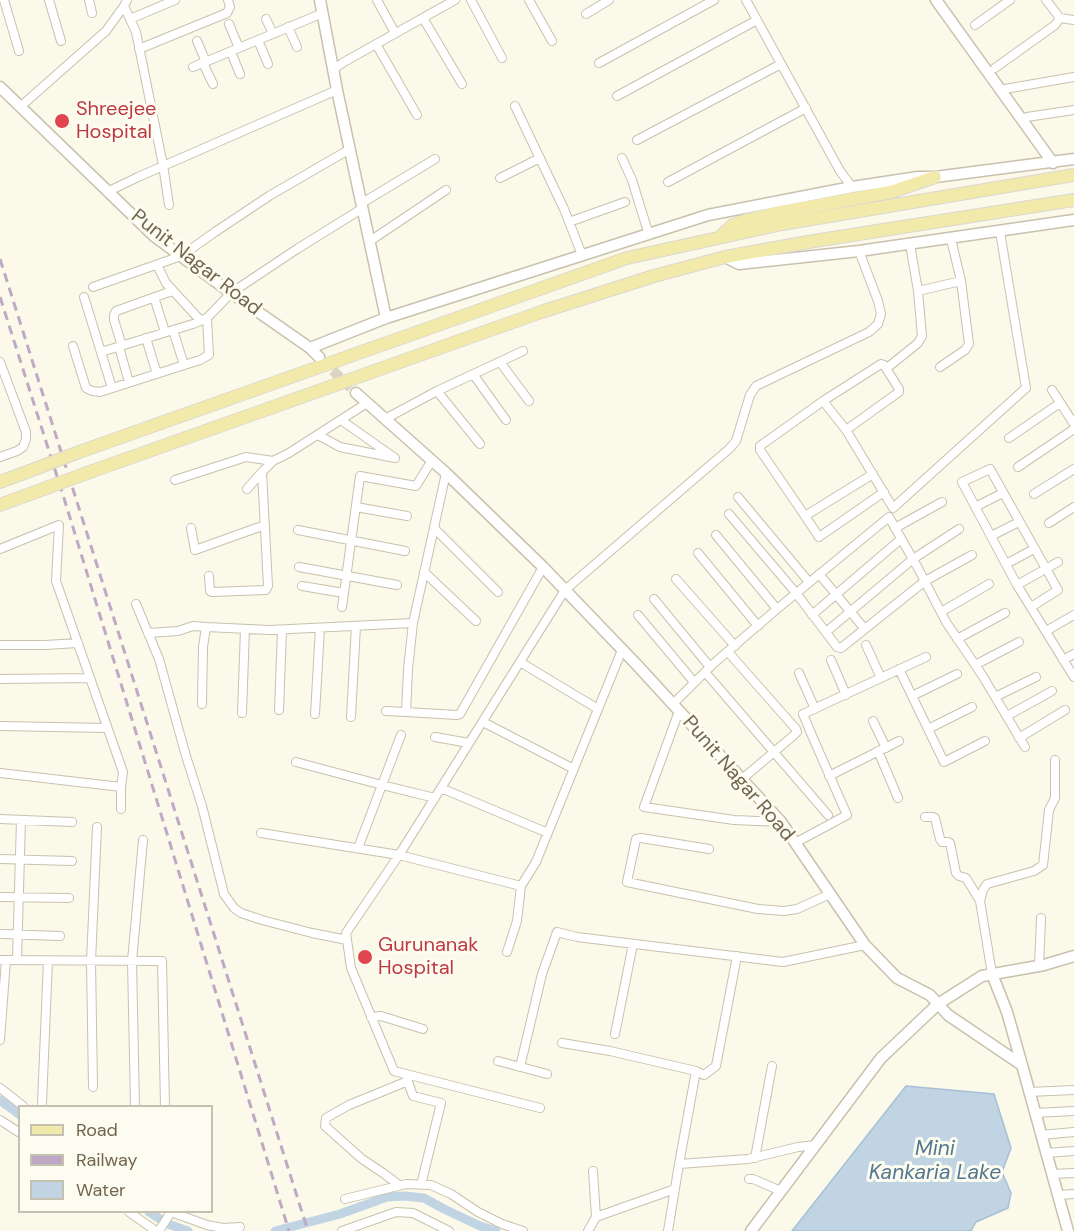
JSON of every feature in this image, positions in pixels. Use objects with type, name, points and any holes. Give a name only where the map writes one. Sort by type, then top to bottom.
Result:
[{"type":"main road","points":[[0,482],[627,258],[792,222],[1074,175]]},
{"type":"main road","points":[[718,238],[734,225],[747,220],[891,192],[934,177]]},
{"type":"main road","points":[[0,505],[541,312],[654,276],[725,257],[814,240],[1074,200]]},
{"type":"street","points":[[4,0],[19,51]]},
{"type":"street","points":[[49,0],[61,40]]},
{"type":"street","points":[[89,0],[92,13]]},
{"type":"street","points":[[130,19],[175,0]]},
{"type":"street","points":[[320,0],[386,318]]},
{"type":"street","points":[[377,0],[395,33]]},
{"type":"street","points":[[431,0],[437,10]]},
{"type":"street","points":[[334,69],[455,0]]},
{"type":"street","points":[[471,0],[502,58]]},
{"type":"street","points":[[529,0],[552,41]]},
{"type":"street","points":[[586,14],[609,0]]},
{"type":"street","points":[[599,63],[714,0]]},
{"type":"street","points":[[746,0],[840,171],[852,187]]},
{"type":"street","points":[[936,0],[1053,162]]},
{"type":"street","points":[[975,25],[1010,0]]},
{"type":"street","points":[[1046,0],[1060,18],[1074,20]]},
{"type":"street","points":[[139,49],[228,13],[231,1]]},
{"type":"street","points":[[126,3],[136,32],[169,205]]},
{"type":"street","points":[[20,107],[106,31],[126,3]]},
{"type":"street","points":[[193,68],[323,13]]},
{"type":"street","points":[[423,18],[462,84]]},
{"type":"street","points":[[995,68],[1055,25],[1060,18]]},
{"type":"street","points":[[266,19],[273,34]]},
{"type":"street","points":[[616,96],[757,20]]},
{"type":"street","points":[[228,24],[240,74]]},
{"type":"street","points":[[288,27],[297,47]]},
{"type":"street","points":[[258,40],[268,64]]},
{"type":"street","points":[[197,41],[213,84]]},
{"type":"street","points":[[376,44],[417,116]]},
{"type":"street","points":[[637,140],[781,64]]},
{"type":"street","points":[[1005,89],[1074,77]]},
{"type":"street","name":"Punit Nagar Road","points":[[0,87],[154,236],[310,348],[319,357]]},
{"type":"street","points":[[107,192],[163,165],[337,90]]},
{"type":"street","points":[[515,106],[582,255]]},
{"type":"street","points":[[668,182],[806,108]]},
{"type":"street","points":[[1027,117],[1074,110]]},
{"type":"street","points":[[93,287],[181,256],[269,196],[350,148]]},
{"type":"street","points":[[500,178],[540,158]]},
{"type":"street","points":[[622,158],[632,180],[649,235]]},
{"type":"street","points":[[101,352],[204,319],[231,293],[435,159]]},
{"type":"street","points":[[310,348],[386,318],[708,215],[852,187],[1074,159]]},
{"type":"street","points":[[370,241],[446,190]]},
{"type":"street","points":[[569,222],[625,202]]},
{"type":"street","points":[[725,257],[739,264],[951,239],[1074,220]]},
{"type":"street","points":[[823,401],[846,430],[894,508],[1026,388],[1000,232]]},
{"type":"street","points":[[940,367],[965,350],[969,344],[961,282],[951,239]]},
{"type":"street","points":[[887,368],[918,343],[922,336],[918,291],[910,244]]},
{"type":"street","points":[[540,1108],[406,1077],[394,1071],[351,968],[346,933],[399,855],[565,590],[729,449],[736,441],[750,396],[756,387],[869,332],[878,324],[881,314],[878,301],[859,251]]},
{"type":"street","points":[[73,346],[86,388],[92,392],[100,392],[157,374],[209,355],[204,319],[172,291],[158,265]]},
{"type":"street","points":[[918,291],[961,282]]},
{"type":"street","points":[[129,382],[114,315],[116,311],[172,291]]},
{"type":"street","points":[[84,297],[112,388]]},
{"type":"street","points":[[154,297],[184,365]]},
{"type":"street","points":[[146,338],[157,374]]},
{"type":"street","points":[[385,419],[436,391],[523,351]]},
{"type":"street","points":[[0,362],[26,432],[23,447],[0,457]]},
{"type":"street","points":[[500,362],[529,401]]},
{"type":"street","points":[[846,430],[899,392],[884,365],[881,364],[823,401],[760,446],[760,450],[819,537],[884,492]]},
{"type":"street","points":[[473,374],[507,420]]},
{"type":"street","points":[[1052,390],[1074,424]]},
{"type":"street","points":[[436,391],[480,444]]},
{"type":"street","name":"Punit Nagar Road","points":[[356,393],[446,473],[543,567],[742,779],[780,822],[865,945],[897,978],[930,995],[948,1014],[1022,1065]]},
{"type":"street","points":[[247,489],[273,461],[367,403]]},
{"type":"street","points":[[1009,438],[1060,403]]},
{"type":"street","points":[[318,435],[340,447],[398,460],[341,420]]},
{"type":"street","points":[[1018,468],[1074,429]]},
{"type":"street","points":[[175,480],[246,456],[273,461]]},
{"type":"street","points":[[342,607],[360,476],[416,486],[432,460]]},
{"type":"street","points":[[1031,607],[1058,590],[990,469],[962,482],[1017,585],[1074,677]]},
{"type":"street","points":[[1034,494],[1074,469]]},
{"type":"street","points":[[209,576],[212,592],[266,590],[268,583],[262,472]]},
{"type":"street","points":[[406,712],[406,682],[413,623],[446,473]]},
{"type":"street","points":[[805,516],[873,474]]},
{"type":"street","points":[[975,507],[1003,493]]},
{"type":"street","points":[[738,497],[809,582]]},
{"type":"street","points":[[895,528],[942,502]]},
{"type":"street","points":[[356,507],[407,516]]},
{"type":"street","points":[[1049,523],[1074,507]]},
{"type":"street","points":[[729,514],[796,593],[837,647],[841,648],[925,580],[972,555]]},
{"type":"street","points":[[780,822],[734,820],[644,807],[676,708],[694,682],[777,609],[889,517],[941,612],[1025,747]]},
{"type":"street","points":[[991,536],[1019,522]]},
{"type":"street","points":[[0,549],[59,525],[56,581],[123,772],[121,808]]},
{"type":"street","points":[[191,528],[195,550],[265,525]]},
{"type":"street","points":[[434,528],[498,591]]},
{"type":"street","points":[[826,632],[913,559],[959,529]]},
{"type":"street","points":[[298,530],[405,551]]},
{"type":"street","points":[[716,535],[777,609]]},
{"type":"street","points":[[812,615],[901,539]]},
{"type":"street","points":[[1006,564],[1034,549]]},
{"type":"street","points":[[698,553],[758,626]]},
{"type":"street","points":[[1017,585],[1058,562]]},
{"type":"street","points":[[299,567],[397,585]]},
{"type":"street","points":[[386,711],[460,714],[543,567]]},
{"type":"street","points":[[424,572],[476,621]]},
{"type":"street","points":[[819,574],[864,628]]},
{"type":"street","points":[[676,579],[796,729],[793,736],[742,779]]},
{"type":"street","points":[[941,612],[989,584]]},
{"type":"street","points":[[302,586],[344,593]]},
{"type":"street","points":[[654,599],[774,752],[828,815]]},
{"type":"street","points":[[136,604],[159,659],[202,806],[224,894],[234,908],[241,913],[312,933],[347,940]]},
{"type":"street","points":[[957,639],[1005,613]]},
{"type":"street","points":[[638,615],[694,682]]},
{"type":"street","points":[[1046,631],[1074,615]]},
{"type":"street","points":[[148,633],[178,631],[193,626],[282,630],[413,623]]},
{"type":"street","points":[[351,717],[356,626]]},
{"type":"street","points":[[202,704],[203,646],[206,627]]},
{"type":"street","points":[[315,714],[320,628]]},
{"type":"street","points":[[242,712],[244,629]]},
{"type":"street","points":[[279,711],[282,630]]},
{"type":"street","points":[[975,665],[1019,642]]},
{"type":"street","points":[[0,645],[78,643]]},
{"type":"street","points":[[866,645],[881,678]]},
{"type":"street","points":[[507,952],[517,921],[520,886],[536,862],[622,650]]},
{"type":"street","points":[[1063,660],[1074,654]]},
{"type":"street","points":[[795,843],[847,815],[803,714],[926,657]]},
{"type":"street","points":[[831,660],[846,695]]},
{"type":"street","points":[[520,662],[598,709]]},
{"type":"street","points":[[899,669],[944,762],[985,741]]},
{"type":"street","points":[[799,673],[815,709]]},
{"type":"street","points":[[912,696],[957,674]]},
{"type":"street","points":[[995,697],[1036,677]]},
{"type":"street","points":[[0,680],[90,678]]},
{"type":"street","points":[[1007,717],[1052,691]]},
{"type":"street","points":[[928,729],[972,707]]},
{"type":"street","points":[[1019,738],[1065,710]]},
{"type":"street","points":[[873,721],[898,798]]},
{"type":"street","points":[[483,722],[574,769]]},
{"type":"street","points":[[0,726],[107,728]]},
{"type":"street","points":[[358,848],[401,735]]},
{"type":"street","points":[[435,737],[469,743]]},
{"type":"street","points":[[829,776],[899,741]]},
{"type":"street","points":[[980,901],[987,884],[1034,871],[1043,865],[1049,810],[1055,798],[1055,760]]},
{"type":"street","points":[[296,762],[435,798]]},
{"type":"street","points":[[0,773],[121,787]]},
{"type":"street","points":[[441,788],[548,833]]},
{"type":"street","points":[[925,817],[935,818],[940,839],[942,842],[950,843],[956,873],[966,878],[980,901],[992,974],[1022,1065],[1058,1195],[1069,1216],[1068,1231]]},
{"type":"street","points":[[0,819],[72,822]]},
{"type":"street","points":[[17,960],[21,820]]},
{"type":"street","points":[[93,1087],[92,961],[97,827]]},
{"type":"street","points":[[261,832],[399,855],[520,886]]},
{"type":"street","points":[[709,849],[636,839],[627,882],[758,909],[784,911],[797,909],[830,894]]},
{"type":"street","points":[[135,1105],[132,961],[143,840]]},
{"type":"street","points":[[0,859],[72,861]]},
{"type":"street","points":[[1,897],[69,898]]},
{"type":"street","points":[[1039,966],[1041,918]]},
{"type":"street","points":[[520,1067],[542,974],[557,932],[633,944],[783,962],[865,945]]},
{"type":"street","points":[[2,934],[60,936]]},
{"type":"street","points":[[615,1034],[633,944]]},
{"type":"street","points":[[562,1043],[610,1051],[696,1071],[704,1076],[716,1066],[737,956]]},
{"type":"street","points":[[751,1231],[881,1058],[938,1004],[982,976],[1039,966],[1074,956]]},
{"type":"street","points":[[0,1040],[3,960],[162,961],[165,1105]]},
{"type":"street","points":[[42,1103],[48,960]]},
{"type":"street","points":[[371,1017],[381,1016],[423,1029]]},
{"type":"street","points":[[498,1061],[547,1074]]},
{"type":"street","points":[[755,1158],[772,1066]]},
{"type":"street","points":[[668,1231],[696,1071]]},
{"type":"street","points":[[406,1077],[412,1096],[441,1103],[421,1185]]},
{"type":"street","points":[[399,1185],[362,1159],[325,1126],[326,1118],[406,1077]]},
{"type":"street","points":[[0,1088],[21,1105]]},
{"type":"street","points":[[1029,1092],[1074,1090]]},
{"type":"street","points":[[1035,1113],[1074,1111]]},
{"type":"street","points":[[0,1120],[18,1132]]},
{"type":"street","points":[[1041,1135],[1074,1132]]},
{"type":"street","points":[[679,1164],[748,1159],[816,1145]]},
{"type":"street","points":[[1046,1153],[1074,1151]]},
{"type":"street","points":[[588,1231],[596,1217],[593,1171]]},
{"type":"street","points":[[1052,1174],[1074,1173]]},
{"type":"street","points":[[749,1179],[781,1191]]},
{"type":"street","points":[[345,1199],[399,1185],[430,1185],[451,1194],[478,1212],[502,1224],[522,1231]]},
{"type":"street","points":[[596,1217],[675,1189]]},
{"type":"street","points":[[1058,1195],[1074,1194]]},
{"type":"street","points":[[342,1231],[396,1212],[412,1213],[449,1231]]},
{"type":"street","points":[[131,1213],[158,1231],[169,1213]]},
{"type":"street","points":[[173,1213],[207,1225],[223,1228],[240,1227]]},
{"type":"water","name":"Mini Kankaria Lake","points":[[906,1086],[994,1094],[1011,1148],[1002,1172],[1011,1193],[1008,1208],[976,1222],[971,1231],[792,1231]]},
{"type":"waterway","points":[[0,1100],[18,1114]]},
{"type":"waterway","points":[[275,1231],[340,1214],[387,1197],[404,1196],[424,1198],[480,1226],[496,1231]]},
{"type":"waterway","points":[[151,1213],[168,1224],[188,1231]]},
{"type":"tunnel","points":[[322,360],[356,393]]},
{"type":"railway","points":[[0,259],[308,1231]]},
{"type":"railway","points":[[0,297],[289,1231]]},
{"type":"place","name":"Shreejee Hospital","points":[[62,121]]},
{"type":"place","name":"Gurunanak Hospital","points":[[365,957]]}]
